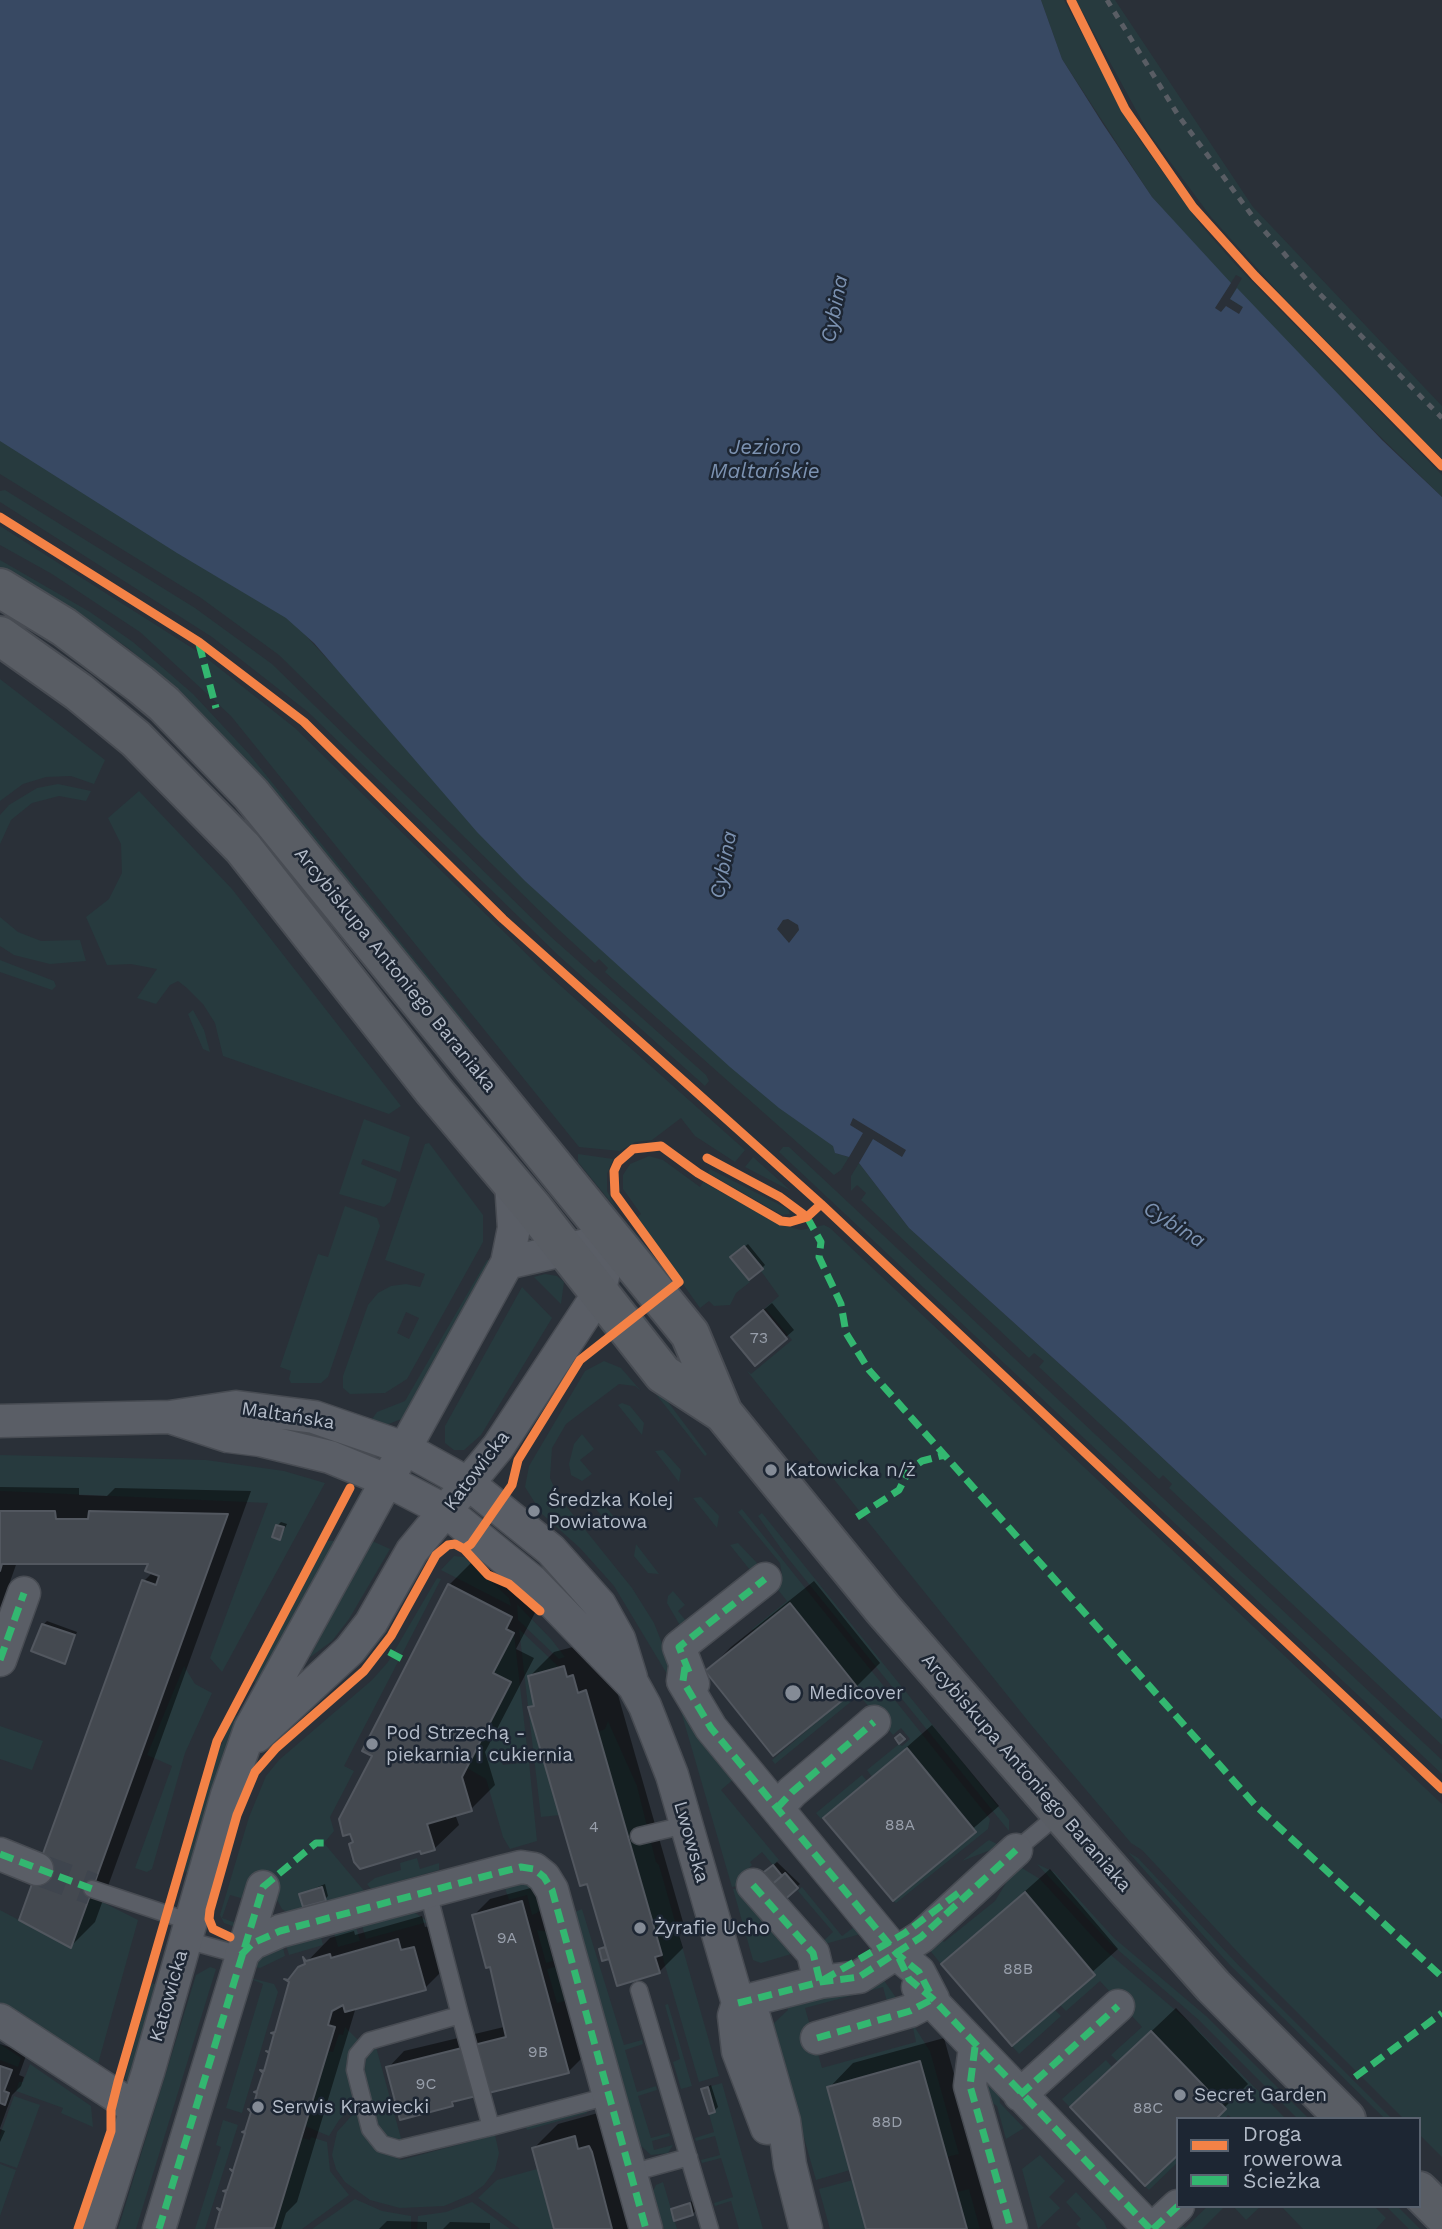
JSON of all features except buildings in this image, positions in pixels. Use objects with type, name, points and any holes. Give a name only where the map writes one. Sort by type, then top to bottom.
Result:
[{"type":"street","name":"Arcybiskupa Antoniego Baraniaka","points":[[0,588],[64,628],[120,668],[164,705],[219,759],[293,845],[690,1334],[723,1413],[883,1609],[1213,1986],[1344,2117]]},
{"type":"street","name":"Arcybiskupa Antoniego Baraniaka","points":[[0,636],[79,692],[135,739],[207,809],[269,879],[435,1091],[663,1374],[723,1413]]},
{"type":"street","name":"Katowicka","points":[[98,2229],[250,1729],[507,1263],[514,1228],[511,1182]]},
{"type":"street","points":[[507,1263],[563,1248],[612,1239]]},
{"type":"street","name":"Katowicka","points":[[238,1763],[265,1726],[350,1650],[371,1623],[412,1551],[498,1447],[599,1293],[612,1239]]},
{"type":"street","name":"Maltańska","points":[[0,1421],[170,1417],[236,1407],[270,1409],[339,1424],[404,1448]]},
{"type":"street","name":"Maltańska","points":[[170,1417],[228,1436],[330,1457],[386,1480]]},
{"type":"street","name":"Lwowska","points":[[404,1448],[469,1484],[551,1550],[600,1605],[619,1639],[634,1686],[672,1775],[738,2003],[734,2016],[738,2052],[765,2123],[790,2165],[806,2229]]},
{"type":"street","name":"Lwowska","points":[[386,1480],[446,1511],[535,1584],[634,1686]]},
{"type":"street","points":[[765,1579],[679,1647],[685,1667],[683,1681],[695,1697],[711,1728],[777,1808],[903,1942],[909,1979],[933,2000],[1020,2095],[1151,2229],[1176,2208]]},
{"type":"street","points":[[0,1660],[24,1593]]},
{"type":"street","points":[[777,1808],[874,1722]]},
{"type":"street","points":[[738,2003],[820,1982],[903,1942],[1016,1850]]},
{"type":"street","points":[[0,1854],[37,1870]]},
{"type":"street","points":[[241,1955],[253,1943],[280,1931],[521,1867],[534,1869],[544,1877],[552,1890],[646,2229]]},
{"type":"street","points":[[753,1885],[813,1953],[820,1982]]},
{"type":"street","points":[[159,2229],[263,1887]]},
{"type":"street","points":[[817,2038],[910,2011],[933,2000]]},
{"type":"street","points":[[1020,2095],[1118,2006]]},
{"type":"street","points":[[0,2020],[136,2109]]},
{"type":"street","points":[[975,2047],[970,2086],[1011,2229]]},
{"type":"street","points":[[1421,2193],[1442,2214]]},
{"type":"lane","points":[[1016,1850],[1060,1813]]},
{"type":"lane","points":[[639,1836],[685,1825]]},
{"type":"lane","points":[[92,1889],[241,1955]]},
{"type":"lane","points":[[428,1892],[491,2127]]},
{"type":"lane","points":[[639,1990],[710,2229]]},
{"type":"lane","points":[[460,2015],[369,2040],[357,2054],[355,2070],[370,2129],[382,2144],[399,2149],[609,2096]]},
{"type":"lane","points":[[631,2173],[689,2157]]},
{"type":"green space","points":[[1041,0],[1064,0],[1137,136],[1200,224],[1236,265],[1442,475],[1442,497],[1259,318],[1230,299],[1242,278],[1236,275],[1223,295],[1205,256],[1152,197],[1062,59]]},
{"type":"green space","points":[[1076,0],[1115,0],[1253,207],[1442,406],[1442,459],[1282,296],[1211,217],[1148,132]]},
{"type":"green space","points":[[0,440],[265,591],[330,662],[834,1134],[835,1153],[849,1157],[841,1170],[834,1175],[605,972],[608,968],[599,959],[595,963],[279,655],[201,598],[0,474]]},
{"type":"green space","points":[[5,490],[195,608],[272,664],[550,936],[706,1075],[709,1081],[705,1086],[558,955],[308,712],[212,637],[0,502],[0,491]]},
{"type":"green space","points":[[0,526],[200,653],[295,728],[544,971],[745,1150],[735,1162],[695,1136],[681,1118],[652,1140],[635,1142],[620,1151],[579,1147],[231,716],[140,632],[52,574],[0,545]]},
{"type":"green space","points":[[0,560],[90,612],[133,642],[193,694],[249,754],[474,1033],[437,1000],[243,759],[187,700],[128,648],[85,618],[0,569]]},
{"type":"green space","points":[[0,679],[105,760],[94,784],[71,776],[46,777],[23,784],[0,801]]},
{"type":"green space","points":[[58,784],[91,791],[86,801],[59,796],[32,803],[11,820],[0,844],[0,815],[9,805],[37,788]]},
{"type":"green space","points":[[139,791],[232,889],[401,1106],[389,1114],[223,1056],[215,1023],[203,1004],[187,988],[178,981],[170,985],[156,1004],[137,998],[157,969],[131,964],[107,965],[86,917],[109,899],[122,873],[121,844],[108,818]]},
{"type":"green space","points":[[0,917],[18,932],[41,941],[80,940],[86,961],[50,964],[14,955],[0,946]]},
{"type":"green space","points":[[0,960],[54,981],[56,986],[52,990],[0,972]]},
{"type":"green space","points":[[193,1010],[204,1030],[210,1052],[203,1049],[188,1014]]},
{"type":"green space","points":[[364,1119],[410,1137],[400,1172],[363,1159],[361,1164],[397,1179],[390,1202],[384,1207],[339,1194]]},
{"type":"green space","points":[[429,1143],[483,1215],[483,1242],[407,1379],[385,1393],[350,1394],[343,1388],[343,1376],[368,1305],[378,1293],[391,1286],[406,1284],[420,1287],[425,1274],[385,1260],[425,1144]],"holes":[[[406,1312],[419,1318],[409,1339],[397,1333]]]},
{"type":"green space","points":[[783,1147],[789,1147],[1442,1760],[1442,1774],[779,1152]]},
{"type":"green space","points":[[578,1154],[613,1159],[607,1174],[607,1191],[617,1210],[578,1162]]},
{"type":"green space","points":[[649,1156],[663,1160],[700,1187],[703,1182],[781,1225],[801,1230],[824,1225],[830,1228],[1442,1804],[1442,2157],[1421,2136],[1421,2117],[1402,2117],[1247,1962],[1142,1850],[1131,1843],[1032,1726],[747,1371],[751,1374],[792,1340],[765,1308],[779,1296],[743,1246],[730,1257],[750,1282],[736,1293],[730,1305],[714,1306],[709,1301],[700,1308],[636,1218],[641,1214],[623,1189],[623,1175],[630,1164]]},
{"type":"green space","points":[[753,1157],[791,1191],[745,1167]]},
{"type":"green space","points":[[859,1163],[909,1228],[1124,1422],[1442,1719],[1442,1745],[1169,1488],[1172,1484],[1163,1475],[1159,1479],[1039,1367],[1044,1361],[1034,1353],[1029,1358],[861,1200],[866,1193],[857,1185],[851,1191],[851,1176]]},
{"type":"green space","points":[[710,1169],[788,1209],[790,1214],[782,1215],[708,1173]]},
{"type":"green space","points":[[345,1206],[377,1218],[380,1226],[328,1377],[321,1383],[291,1383],[291,1371],[280,1367],[318,1254],[328,1257]]},
{"type":"green space","points":[[487,1260],[494,1261],[404,1418],[386,1425],[370,1422],[377,1412],[405,1401]]},
{"type":"green space","points":[[545,1274],[557,1276],[564,1282],[561,1304],[534,1277]]},
{"type":"green space","points":[[522,1287],[552,1318],[481,1435],[464,1450],[454,1450],[445,1443],[445,1426]]},
{"type":"green space","points":[[604,1361],[621,1368],[641,1391],[635,1386],[619,1384],[566,1424],[552,1448],[550,1478],[558,1496],[632,1588],[654,1623],[673,1671],[667,1674],[614,1586],[580,1548],[542,1514],[525,1487],[529,1466],[585,1371]]},
{"type":"green space","points":[[636,1369],[653,1382],[707,1454],[705,1456]]},
{"type":"green space","points":[[622,1403],[630,1406],[644,1423],[642,1435],[618,1405]]},
{"type":"green space","points":[[582,1434],[594,1449],[580,1460],[592,1474],[582,1481],[571,1475],[569,1464],[574,1444]]},
{"type":"green space","points":[[663,1450],[681,1470],[679,1482],[655,1451]]},
{"type":"green space","points":[[0,1455],[206,1460],[284,1471],[325,1483],[222,1672],[210,1658],[268,1503],[0,1491]]},
{"type":"green space","points":[[701,1497],[719,1516],[717,1528],[693,1498]]},
{"type":"green space","points":[[598,1498],[622,1527],[611,1527],[596,1509]]},
{"type":"green space","points":[[742,1509],[990,1819],[988,1829],[896,1903],[893,1901],[976,1831],[907,1748],[872,1777],[867,1770],[899,1744],[902,1746],[910,1739],[901,1728],[893,1735],[859,1695],[775,1764],[772,1760],[857,1688],[790,1604],[755,1631],[752,1629],[787,1601],[775,1586],[782,1575],[780,1563],[738,1512]]},
{"type":"green space","points":[[762,1513],[1009,1820],[1009,1831],[787,1557],[758,1516]]},
{"type":"green space","points":[[370,1540],[390,1549],[349,1619],[332,1641],[309,1658]]},
{"type":"green space","points":[[327,1541],[337,1541],[259,1685],[251,1680]]},
{"type":"green space","points":[[738,1543],[757,1563],[754,1575],[730,1545]]},
{"type":"green space","points":[[636,1544],[659,1574],[648,1573],[634,1556]]},
{"type":"green space","points":[[454,1556],[464,1557],[509,1598],[511,1606],[441,1570]]},
{"type":"green space","points":[[437,1578],[441,1579],[344,1766],[354,1771],[330,1817],[334,1831],[324,1843],[371,1899],[339,1907],[326,1901],[321,1887],[299,1894],[303,1907],[293,1916],[282,1909],[276,1898],[244,1899],[230,1895],[222,1918],[236,1923],[235,1927],[224,1923],[220,1915],[249,1817],[266,1776],[279,1760],[372,1680],[388,1662]]},
{"type":"green space","points":[[673,1591],[685,1605],[678,1611],[690,1626],[681,1627],[667,1603],[668,1596]]},
{"type":"green space","points":[[517,1604],[565,1657],[559,1659],[518,1620]]},
{"type":"green space","points":[[519,1629],[559,1667],[528,1676],[534,1706],[529,1707],[560,1815],[541,1817]]},
{"type":"green space","points":[[514,1633],[528,1756],[501,1760],[503,1765],[529,1762],[537,1841],[510,1849],[503,1837],[486,1779],[467,1768],[511,1683],[493,1673]]},
{"type":"green space","points":[[184,1666],[195,1684],[212,1693],[185,1753],[152,1869],[147,1872],[135,1868],[172,1766],[147,1755]]},
{"type":"green space","points":[[678,1701],[736,1777],[721,1790],[779,1860],[773,1865],[762,1852],[750,1862],[752,1865],[746,1871],[751,1877],[742,1885],[732,1887]]},
{"type":"green space","points":[[234,1715],[242,1719],[192,1874],[183,1871],[214,1762]]},
{"type":"green space","points":[[608,1721],[637,1786],[656,1862],[719,2076],[699,2082],[597,1732],[605,1729]]},
{"type":"green space","points":[[0,1726],[43,1741],[32,1770],[0,1759]]},
{"type":"green space","points":[[862,1775],[867,1781],[821,1819],[816,1813]]},
{"type":"green space","points":[[989,1840],[1001,1846],[962,1861],[986,1842]]},
{"type":"green space","points":[[1128,1852],[1138,1858],[1242,1969],[1390,2117],[1383,2117],[1229,1964]]},
{"type":"green space","points":[[417,1858],[420,1869],[439,1863],[439,1870],[371,1889],[367,1884],[375,1878],[401,1870],[400,1863]]},
{"type":"green space","points":[[1037,1864],[1054,1872],[1114,1938],[1206,2016],[1307,2117],[1296,2117],[1200,2021],[1110,1943]]},
{"type":"green space","points":[[1017,1865],[1040,1879],[1104,1949],[1195,2027],[1284,2117],[1218,2117],[1225,2109],[1151,2031],[1118,2062],[1111,2055],[1142,2027],[1100,1981],[1066,2011],[1060,2005],[1095,1974],[1025,1892],[941,1964],[928,1948],[938,1936],[944,1942],[995,1901]]},
{"type":"green space","points":[[511,1880],[533,1884],[544,1904],[537,1913],[532,1915],[527,1895],[509,1900],[505,1888],[466,1899],[465,1893]]},
{"type":"green space","points":[[744,1887],[798,1952],[761,1963],[753,1960],[733,1889]]},
{"type":"green space","points":[[802,1887],[842,1936],[858,1924],[864,1933],[818,1946],[833,1932],[798,1891]]},
{"type":"green space","points":[[90,1896],[138,1920],[96,2071],[0,2007],[0,1910],[71,1948]]},
{"type":"green space","points":[[582,1909],[624,2045],[642,2040],[643,2044],[625,2050],[637,2092],[656,2086],[657,2090],[638,2096],[651,2138],[669,2133],[670,2136],[652,2141],[654,2150],[673,2145],[668,2153],[651,2155],[640,2145],[575,1912]]},
{"type":"green space","points":[[405,1910],[414,1912],[428,1922],[366,1939],[361,1922]]},
{"type":"green space","points":[[355,1923],[360,1941],[338,1947],[333,1929]]},
{"type":"green space","points":[[537,1930],[549,1932],[557,1943],[549,1945],[553,1961],[546,1963]]},
{"type":"green space","points":[[320,1933],[323,1945],[289,1955],[285,1942]]},
{"type":"green space","points":[[282,1944],[285,1956],[260,1968],[250,1966],[252,1960]]},
{"type":"green space","points":[[562,1965],[572,1999],[557,2003],[547,1969]]},
{"type":"green space","points":[[210,1967],[216,1969],[136,2229],[118,2229],[196,1975]]},
{"type":"green space","points":[[246,1977],[274,1984],[278,1992],[242,2113],[226,2108],[263,1984]]},
{"type":"green space","points":[[883,1979],[899,2002],[888,2005],[883,1987],[805,2008],[822,2068],[916,2042],[912,2023],[930,2051],[959,2154],[947,2157],[920,2061],[850,2170],[816,2180],[773,2029],[774,2023],[788,2010],[786,2003]]},
{"type":"green space","points":[[151,1983],[160,1985],[134,2075],[124,2081]]},
{"type":"green space","points":[[668,2004],[692,2086],[681,2089],[673,2062],[680,2059],[665,2005]]},
{"type":"green space","points":[[1055,2010],[1061,2016],[1019,2054],[1012,2046]]},
{"type":"green space","points":[[345,2027],[358,2040],[348,2057],[346,2067],[354,2105],[339,2120],[329,2136],[305,2126],[328,2051],[333,2052],[339,2034],[343,2035]]},
{"type":"green space","points":[[0,2044],[21,2058],[18,2067],[0,2060]]},
{"type":"green space","points":[[376,2047],[402,2142],[388,2138],[379,2127],[364,2074],[366,2059]]},
{"type":"green space","points":[[1106,2060],[1112,2067],[1070,2107],[1062,2099]]},
{"type":"green space","points":[[30,2064],[91,2106],[93,2127],[61,2113],[63,2108],[16,2091]]},
{"type":"green space","points":[[722,2083],[763,2229],[739,2229],[731,2201],[715,2206],[714,2203],[733,2197],[721,2158],[702,2163],[701,2160],[720,2155],[715,2136],[696,2141],[695,2138],[714,2132],[709,2114],[715,2112],[708,2087]]},
{"type":"green space","points":[[991,2083],[999,2089],[1000,2103],[1024,2128],[1006,2139],[997,2106],[986,2099],[986,2088]]},
{"type":"green space","points":[[14,2096],[40,2105],[17,2168],[0,2162],[0,2135]]},
{"type":"green space","points":[[586,2110],[587,2113],[527,2130],[526,2127]]},
{"type":"green space","points":[[356,2111],[362,2131],[373,2147],[401,2160],[495,2135],[499,2153],[495,2170],[484,2185],[470,2195],[444,2206],[400,2208],[370,2200],[345,2182],[336,2169],[332,2155],[337,2132]]},
{"type":"green space","points":[[223,2120],[238,2125],[205,2229],[195,2229],[221,2147],[216,2145]]},
{"type":"green space","points":[[311,2137],[327,2142],[330,2171],[349,2195],[302,2229],[266,2229],[267,2226],[274,2228],[302,2138],[310,2140]]},
{"type":"green space","points":[[1040,2155],[1065,2181],[1049,2197],[1060,2208],[1038,2229],[1022,2169]]},
{"type":"green space","points":[[1176,2157],[1176,2164],[1149,2190],[1145,2186]]},
{"type":"green space","points":[[0,2164],[16,2170],[0,2216]]},
{"type":"green space","points":[[537,2169],[554,2229],[520,2229],[478,2198],[497,2180]]},
{"type":"green space","points":[[853,2180],[866,2229],[830,2229],[819,2189]]},
{"type":"green space","points":[[663,2182],[677,2229],[664,2229],[653,2191],[656,2185]]},
{"type":"green space","points":[[969,2189],[980,2229],[967,2229],[957,2192]]},
{"type":"green space","points":[[1076,2192],[1104,2222],[1107,2229],[1081,2229],[1076,2224],[1081,2219],[1066,2202]]},
{"type":"green space","points":[[355,2199],[382,2211],[411,2216],[411,2229],[312,2229]]},
{"type":"green space","points":[[472,2202],[510,2229],[417,2229],[418,2216],[446,2212]]},
{"type":"green space","points":[[1206,2208],[1223,2208],[1202,2229],[1173,2229],[1178,2221],[1185,2228]]},
{"type":"green space","points":[[1235,2208],[1259,2208],[1246,2220]]},
{"type":"green space","points":[[1283,2208],[1376,2208],[1386,2218],[1376,2229],[1303,2229]]},
{"type":"green space","points":[[1388,2208],[1399,2208],[1420,2229],[1409,2229]]},
{"type":"water","name":"Jezioro Maltańskie","points":[[0,0],[1041,0],[1062,59],[1152,197],[1231,283],[1215,308],[1221,312],[1226,306],[1239,314],[1243,307],[1230,299],[1237,288],[1382,440],[1442,497],[1442,1719],[1124,1422],[909,1228],[859,1163],[873,1139],[902,1157],[906,1150],[853,1118],[850,1125],[863,1133],[849,1157],[835,1153],[833,1146],[779,1108],[730,1067],[525,881],[477,832],[314,643],[286,618],[0,441]],"holes":[[[788,919],[798,925],[799,930],[789,943],[777,929],[783,920]]]},
{"type":"tunnel","points":[[37,1869],[92,1889]]},
{"type":"railway","points":[[1107,0],[1178,115],[1256,221],[1313,287],[1442,418]]},
{"type":"marked path","points":[[199,644],[216,708]]},
{"type":"marked path","points":[[807,1217],[821,1242],[819,1257],[841,1304],[846,1333],[869,1370],[1256,1806],[1442,1977]]},
{"type":"marked path","points":[[857,1517],[899,1490],[909,1470],[922,1461],[945,1455]]},
{"type":"marked path","points":[[689,1672],[679,1647],[765,1579]]},
{"type":"marked path","points":[[0,1660],[24,1593]]},
{"type":"marked path","points":[[389,1652],[404,1660]]},
{"type":"marked path","points":[[685,1667],[683,1681],[711,1728],[897,1954],[919,1972],[933,1999]]},
{"type":"marked path","points":[[777,1808],[874,1722]]},
{"type":"marked path","points":[[159,2229],[263,1887],[316,1843],[328,1843]]},
{"type":"marked path","points":[[738,2003],[820,1982],[859,1977],[921,1937],[1016,1850]]},
{"type":"marked path","points":[[0,1854],[92,1889]]},
{"type":"marked path","points":[[241,1955],[253,1943],[280,1931],[521,1867],[534,1869],[544,1877],[552,1890],[646,2229]]},
{"type":"marked path","points":[[753,1885],[813,1953],[820,1982]]},
{"type":"marked path","points":[[823,1980],[905,1933],[961,1891]]},
{"type":"marked path","points":[[899,1958],[909,1979],[933,1999],[1150,2229]]},
{"type":"marked path","points":[[817,2038],[910,2011],[933,1999]]},
{"type":"marked path","points":[[1020,2095],[1118,2006]]},
{"type":"marked path","points":[[1355,2077],[1442,2013]]},
{"type":"marked path","points":[[975,2047],[970,2086],[1011,2229]]},
{"type":"marked path","points":[[1153,2229],[1176,2208]]},
{"type":"cycle path","points":[[1071,0],[1125,109],[1193,207],[1255,276],[1442,466]]},
{"type":"cycle path","points":[[0,517],[199,642],[304,722],[503,919],[821,1204],[1442,1789]]},
{"type":"cycle path","points":[[230,1937],[213,1929],[209,1919],[210,1910],[237,1815],[255,1772],[276,1748],[364,1671],[391,1636],[436,1555],[448,1545],[455,1544],[464,1549],[471,1544],[512,1485],[518,1460],[580,1360],[679,1282],[615,1194],[614,1171],[618,1162],[633,1149],[661,1146],[698,1173],[781,1221],[790,1222],[807,1217],[821,1204]]},
{"type":"cycle path","points":[[707,1158],[780,1197],[807,1217]]},
{"type":"cycle path","points":[[78,2229],[111,2131],[111,2110],[118,2082],[217,1741],[350,1488]]},
{"type":"cycle path","points":[[464,1549],[488,1575],[509,1584],[540,1611]]},
{"type":"place","name":"Katowicka n/ż","points":[[771,1470]]},
{"type":"place","name":"Średzka Kolej Powiatowa","points":[[534,1511]]},
{"type":"place","name":"Medicover","points":[[793,1693]]},
{"type":"place","name":"Pod Strzechą - piekarnia i cukiernia","points":[[372,1744]]},
{"type":"place","name":"Żyrafie Ucho","points":[[640,1928]]},
{"type":"place","name":"Secret Garden","points":[[1180,2095]]},
{"type":"place","name":"Serwis Krawiecki","points":[[258,2107]]},
{"type":"water label","name":"Cybina","points":[[835,309]]},
{"type":"water label","name":"Cybina","points":[[724,865]]},
{"type":"water label","name":"Cybina","points":[[1174,1225]]}]
